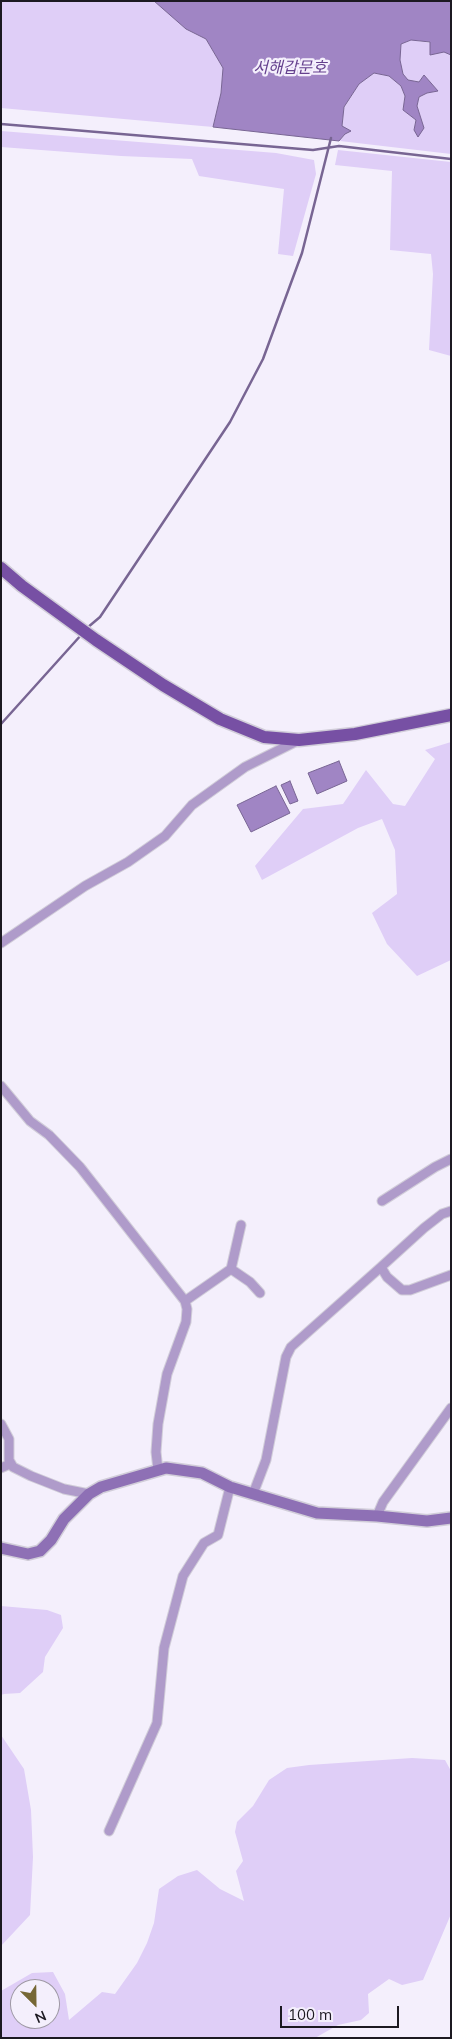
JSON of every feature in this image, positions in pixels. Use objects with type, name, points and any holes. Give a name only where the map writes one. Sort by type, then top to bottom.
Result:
[{"type":"main road","points":[[1,568],[22,586],[96,640],[164,685],[220,719],[264,737],[299,740],[355,734],[451,715]]},
{"type":"street","points":[[1,943],[85,886],[128,862],[165,836],[192,805],[245,767],[299,740]]},
{"type":"street","points":[[1,1086],[30,1121],[48,1135],[80,1168],[185,1301],[187,1309],[186,1322],[167,1374],[158,1424],[156,1452],[158,1470]]},
{"type":"street","points":[[382,1201],[451,1159]]},
{"type":"street","points":[[253,1494],[266,1460],[286,1357],[291,1347],[424,1228],[442,1214],[451,1211]]},
{"type":"street","points":[[185,1301],[230,1269],[241,1225]]},
{"type":"street","points":[[381,1267],[387,1278],[402,1290],[410,1290],[451,1275]]},
{"type":"street","points":[[230,1269],[250,1282],[260,1294]]},
{"type":"street","points":[[377,1516],[383,1502],[451,1408]]},
{"type":"street","points":[[1,1424],[9,1439],[10,1464]]},
{"type":"street","points":[[10,1464],[31,1476],[64,1489],[88,1494]]},
{"type":"street","points":[[1,1468],[10,1464]]},
{"type":"street","points":[[1,1548],[28,1554],[40,1551],[51,1540],[64,1519],[88,1494],[101,1487],[166,1468],[202,1473],[230,1487],[317,1513],[427,1521],[451,1518]]},
{"type":"street","points":[[109,1831],[157,1722],[164,1648],[183,1576],[204,1543],[218,1534],[230,1487]]},
{"type":"shaded area","points":[[1,1],[154,1],[186,29],[206,39],[223,68],[221,93],[213,127],[1,108]]},
{"type":"shaded area","points":[[411,40],[431,43],[451,55],[451,154],[340,141],[345,134],[342,126],[344,108],[359,84],[374,73],[389,76],[401,86],[405,96],[403,110],[416,120],[414,130],[424,128],[417,106],[419,97],[438,91],[424,75],[419,82],[408,81],[403,74],[400,60],[401,44]]},
{"type":"shaded area","points":[[1,131],[276,153],[314,160],[316,174],[293,256],[278,254],[284,189],[199,176],[192,159],[1,147]]},
{"type":"shaded area","points":[[338,150],[451,162],[451,356],[429,350],[433,274],[431,254],[390,250],[392,171],[335,165]]},
{"type":"shaded area","points":[[451,742],[451,960],[417,976],[387,944],[372,913],[397,894],[395,850],[382,819],[358,828],[262,880],[255,866],[303,809],[343,804],[366,770],[393,804],[405,806],[435,759],[425,750]]},
{"type":"shaded area","points":[[1,1606],[47,1610],[61,1615],[63,1628],[45,1657],[43,1672],[20,1693],[1,1695]]},
{"type":"shaded area","points":[[1,1735],[24,1769],[31,1810],[33,1857],[30,1915],[1,1946]]},
{"type":"shaded area","points":[[412,1758],[445,1760],[451,1771],[451,1914],[423,1980],[402,1985],[389,1979],[368,1994],[369,2013],[361,2020],[338,2025],[315,2038],[1,2038],[1,1991],[10,1986],[10,2029],[60,2029],[60,1985],[65,1994],[69,2020],[102,1992],[115,1994],[137,1963],[147,1943],[154,1923],[159,1889],[178,1876],[197,1870],[220,1889],[244,1901],[236,1871],[243,1861],[235,1832],[237,1822],[253,1806],[269,1780],[287,1768]]},
{"type":"shaded area","points":[[53,1972],[57,1979],[22,1979],[32,1973]]},
{"type":"water","name":"서해갑문호","points":[[154,1],[451,1],[451,55],[444,52],[430,55],[430,42],[411,40],[401,44],[400,60],[403,74],[408,80],[419,82],[424,75],[438,91],[419,97],[417,106],[424,128],[418,137],[414,130],[416,120],[403,110],[405,96],[401,86],[389,76],[374,73],[359,84],[344,107],[342,126],[351,131],[345,134],[339,141],[213,127],[221,93],[223,68],[206,39],[186,29]]},
{"type":"water","points":[[339,761],[347,781],[317,794],[308,773]]},
{"type":"water","points":[[290,781],[298,801],[290,804],[281,785]]},
{"type":"water","points":[[276,786],[290,813],[251,832],[237,805]]},
{"type":"waterway","points":[[1,124],[313,150],[339,146],[451,159]]},
{"type":"waterway","points":[[87,628],[100,617],[230,422],[263,359],[302,253],[331,138]]},
{"type":"waterway","points":[[1,724],[82,634]]}]
